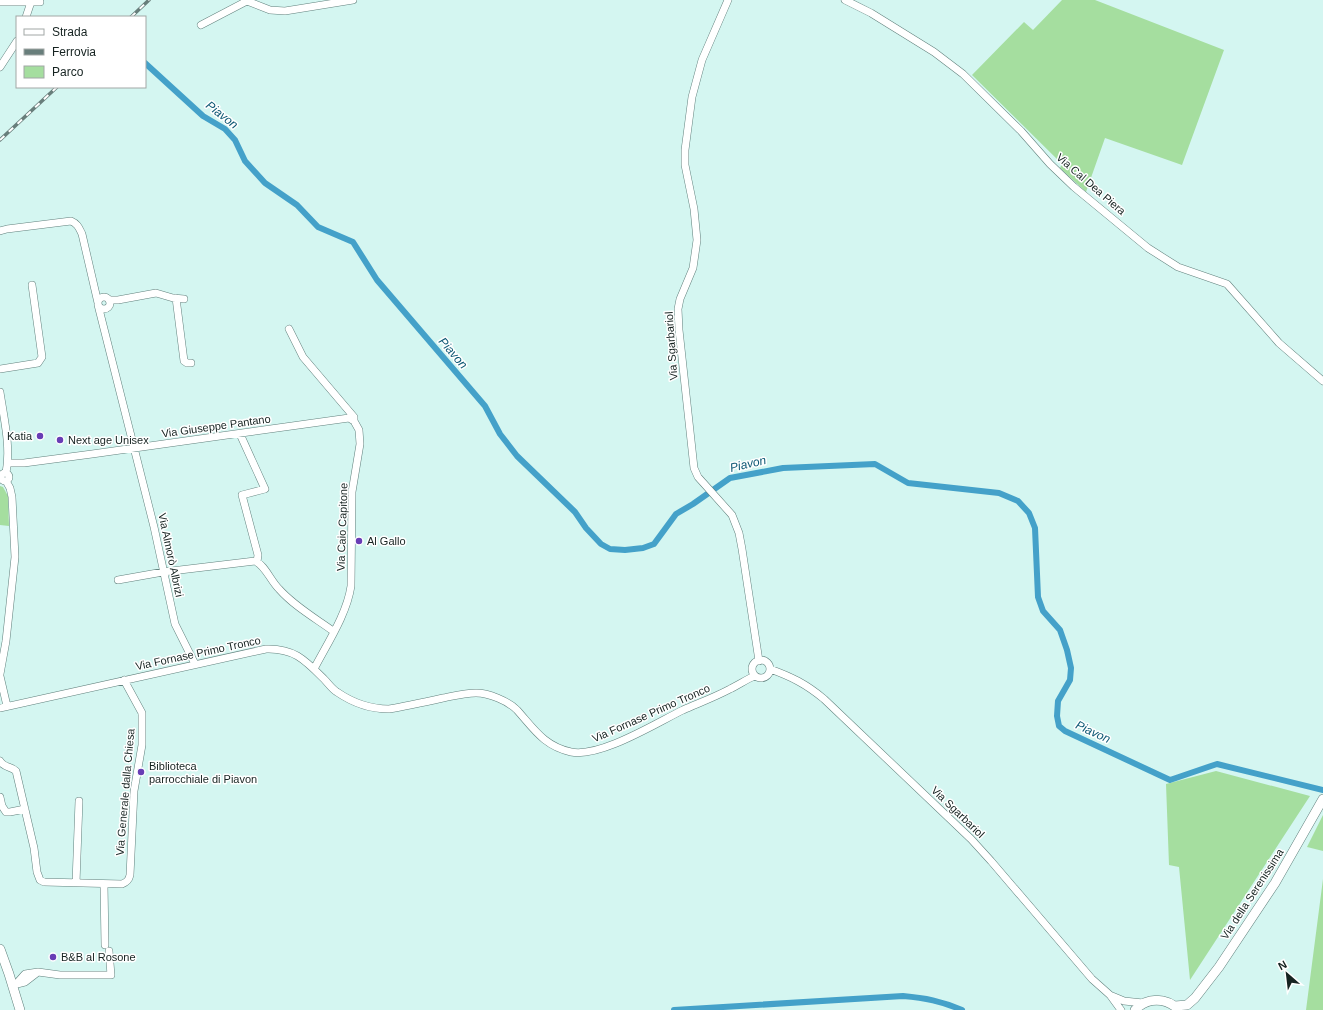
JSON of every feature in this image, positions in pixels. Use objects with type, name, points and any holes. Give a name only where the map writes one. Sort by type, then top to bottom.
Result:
[{"type":"main road","name":"Via della Serenissima","points":[[1177,1008],[1187,1005],[1195,998],[1219,967],[1275,883],[1322,801]]},
{"type":"main road","points":[[0,949],[15,984],[20,1010]]},
{"type":"main road","name":"Via della Serenissima","points":[[1191,1010],[1195,998]]},
{"type":"main road","points":[[1135,1010],[1143,1003],[1151,1000],[1168,1002],[1177,1008]]},
{"type":"street","points":[[201,25],[247,1],[270,10],[285,11],[353,0]]},
{"type":"street","name":"Via Sgarbariol","points":[[728,0],[702,60],[695,84],[685,150],[685,165],[694,209],[698,240],[693,268],[680,299],[678,309],[692,460],[698,477],[732,515],[739,533],[759,660]]},
{"type":"street","name":"Via Cal Dea Piera","points":[[845,0],[871,13],[928,48],[963,74],[1017,126],[1050,164],[1148,248],[1178,267],[1227,284],[1279,343],[1323,381]]},
{"type":"street","points":[[0,2],[40,2]]},
{"type":"street","points":[[26,16],[30,2]]},
{"type":"street","points":[[0,67],[16,43]]},
{"type":"street","points":[[0,231],[71,221],[76,223],[82,234],[95,290],[104,303],[156,293],[184,299]]},
{"type":"street","points":[[0,369],[35,364],[41,360],[42,357],[32,286]]},
{"type":"street","points":[[176,298],[184,361],[191,363]]},
{"type":"street","name":"Via Almorò Albrizi","points":[[104,303],[103,321],[154,527],[175,624],[195,664]]},
{"type":"street","name":"Via Caio Capitone","points":[[289,329],[303,357],[353,415],[354,421],[359,430],[360,444],[352,492],[350,595],[345,609],[314,669]]},
{"type":"street","points":[[0,392],[8,445],[8,463],[3,478],[10,488],[12,497],[16,557],[3,641],[0,675],[3,707]]},
{"type":"street","name":"Via Giuseppe Pantano","points":[[8,463],[24,463],[349,418],[354,421]]},
{"type":"street","points":[[240,434],[265,489],[242,496],[258,555],[257,562]]},
{"type":"street","points":[[118,580],[163,572],[252,561],[257,562],[264,567],[272,582],[285,596],[334,631]]},
{"type":"street","name":"Via Fornase Primo Tronco","points":[[3,707],[195,664],[266,649],[277,649],[293,653],[314,669],[336,691],[343,696],[365,706],[377,709],[389,709],[464,694],[476,693],[491,696],[515,709],[547,743],[572,752],[587,752],[603,749],[730,689],[754,676]]},
{"type":"street","name":"Via Sgarbariol","points":[[754,676],[752,666],[756,661],[759,660],[766,662],[770,669],[793,677],[814,690],[846,719],[992,861],[1092,979],[1110,995],[1121,1010]]},
{"type":"street","points":[[754,676],[763,678],[768,674],[770,669]]},
{"type":"street","name":"Via Generale dalla Chiesa","points":[[1,764],[16,771],[34,848],[36,872],[40,880],[44,882],[104,884],[126,883],[130,875],[134,792],[142,746],[142,713],[124,680]]},
{"type":"street","points":[[0,797],[2,806],[6,812],[25,809]]},
{"type":"street","points":[[76,883],[79,801]]},
{"type":"street","points":[[15,984],[25,974],[38,972],[60,975],[110,975],[107,948],[104,884]]},
{"type":"street","name":"Via Sgarbariol","points":[[1110,995],[1124,1001],[1143,1003]]},
{"type":"green space","points":[[1062,0],[1095,0],[1224,50],[1182,165],[1105,138],[1086,192],[1060,168],[1062,164],[972,75],[1024,22],[1033,30]]},
{"type":"green space","points":[[0,486],[3,487],[8,496],[9,526],[0,525]]},
{"type":"green space","points":[[1216,771],[1310,796],[1190,980],[1179,867],[1169,865],[1166,784]]},
{"type":"green space","points":[[1323,815],[1323,851],[1307,847]]},
{"type":"green space","points":[[1323,879],[1323,1010],[1306,1010]]},
{"type":"waterway","name":"Piavon","points":[[146,64],[203,116],[225,129],[235,140],[245,161],[265,183],[297,205],[318,227],[353,242],[377,280],[485,406],[500,434],[517,456],[575,512],[586,528],[601,544],[610,549],[625,550],[643,548],[654,544],[676,514],[730,478],[783,468],[875,464],[908,483],[999,493],[1018,501],[1029,513],[1035,528],[1038,597],[1043,611],[1060,630],[1067,650],[1071,668],[1070,680],[1058,701],[1057,716],[1059,726],[1065,731],[1170,780],[1217,764],[1323,790]]},
{"type":"waterway","points":[[674,1010],[903,996],[933,1000],[962,1010]]},
{"type":"railway","points":[[132,16],[149,0]]},
{"type":"railway","points":[[0,140],[56,88]]},
{"type":"place","name":"Katia","points":[[40,436]]},
{"type":"place","name":"Next age Unisex","points":[[60,440]]},
{"type":"place","name":"Al Gallo","points":[[359,541]]},
{"type":"place","name":"Biblioteca parrocchiale di Piavon","points":[[141,772]]},
{"type":"place","name":"B&B al Rosone","points":[[53,957]]}]
